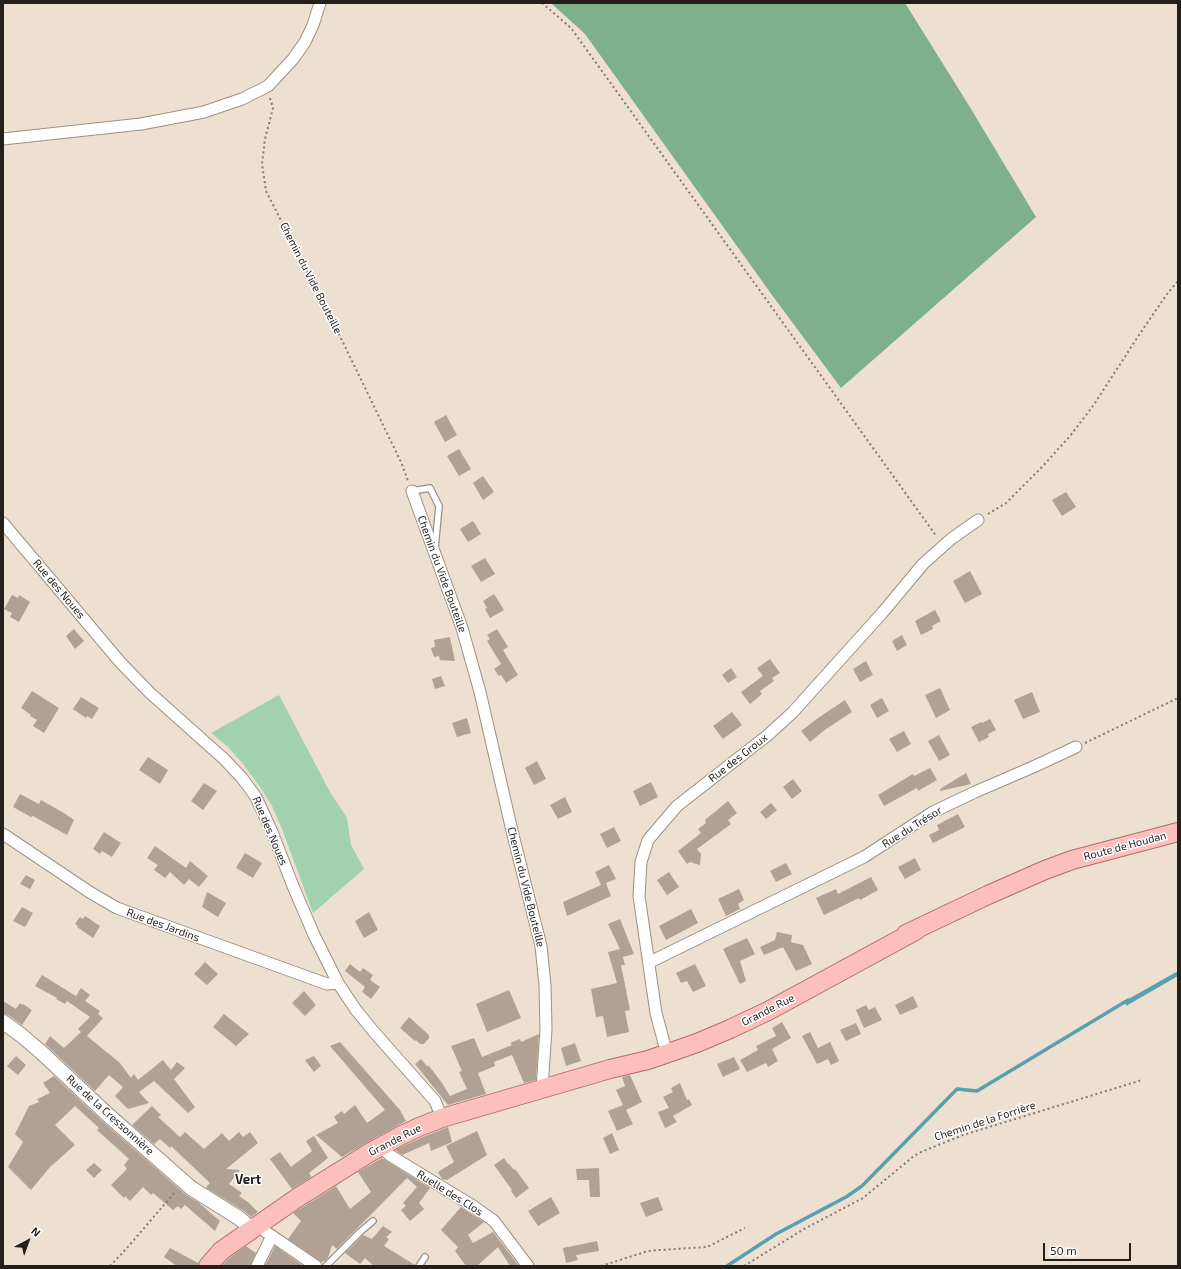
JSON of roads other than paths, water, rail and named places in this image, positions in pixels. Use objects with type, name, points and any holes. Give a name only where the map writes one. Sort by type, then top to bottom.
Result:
[{"type":"main road","name":"Route de Houdan","points":[[1072,860],[1178,832]]},
{"type":"main road","name":"Grande Rue","points":[[208,1266],[221,1251],[261,1230],[321,1182],[381,1146],[419,1127],[442,1118],[610,1069],[666,1050],[766,1002],[852,958],[917,930],[1021,879],[1072,860]]},
{"type":"street","points":[[3,139],[141,124],[204,112],[242,99],[268,86],[293,59],[305,42],[320,3]]},
{"type":"street","name":"Chemin du Vide Bouteille","points":[[412,491],[462,628],[480,692],[512,835],[541,946],[545,984],[546,1029],[542,1089]]},
{"type":"street","name":"Rue des Groux","points":[[666,1050],[656,1013],[650,962],[639,896],[641,862],[648,840],[677,806],[768,735],[793,712],[883,612],[923,564],[978,520]]},
{"type":"street","name":"Rue des Noues","points":[[3,523],[120,662],[154,696],[224,758],[242,778],[256,797],[272,832],[290,880],[311,928],[338,983],[356,1010],[374,1032],[435,1100],[442,1118]]},
{"type":"street","name":"Rue du Trésor","points":[[650,962],[864,857],[933,812],[1076,747]]},
{"type":"street","name":"Rue des Jardins","points":[[3,834],[91,893],[117,908],[328,984],[338,983]]},
{"type":"street","name":"Rue de la Cressonnière","points":[[3,1022],[22,1035],[42,1052],[107,1114],[184,1182],[218,1206],[261,1230]]},
{"type":"street","name":"Ruelle des Clos","points":[[381,1146],[391,1156],[473,1206],[494,1221],[528,1266]]},
{"type":"street","points":[[257,1266],[261,1230],[316,1266]]},
{"type":"lane","points":[[412,491],[430,488],[439,506],[435,552]]},
{"type":"lane","points":[[326,1266],[373,1221]]},
{"type":"lane","points":[[419,1266],[426,1257]]},
{"type":"water","points":[[1178,971],[1178,976],[1126,1006],[1125,1001]]},
{"type":"waterway","points":[[727,1266],[776,1234],[846,1197],[862,1186],[957,1089],[977,1091],[1128,1000]]},
{"type":"district","name":"Vert","points":[[248,1180]]}]
